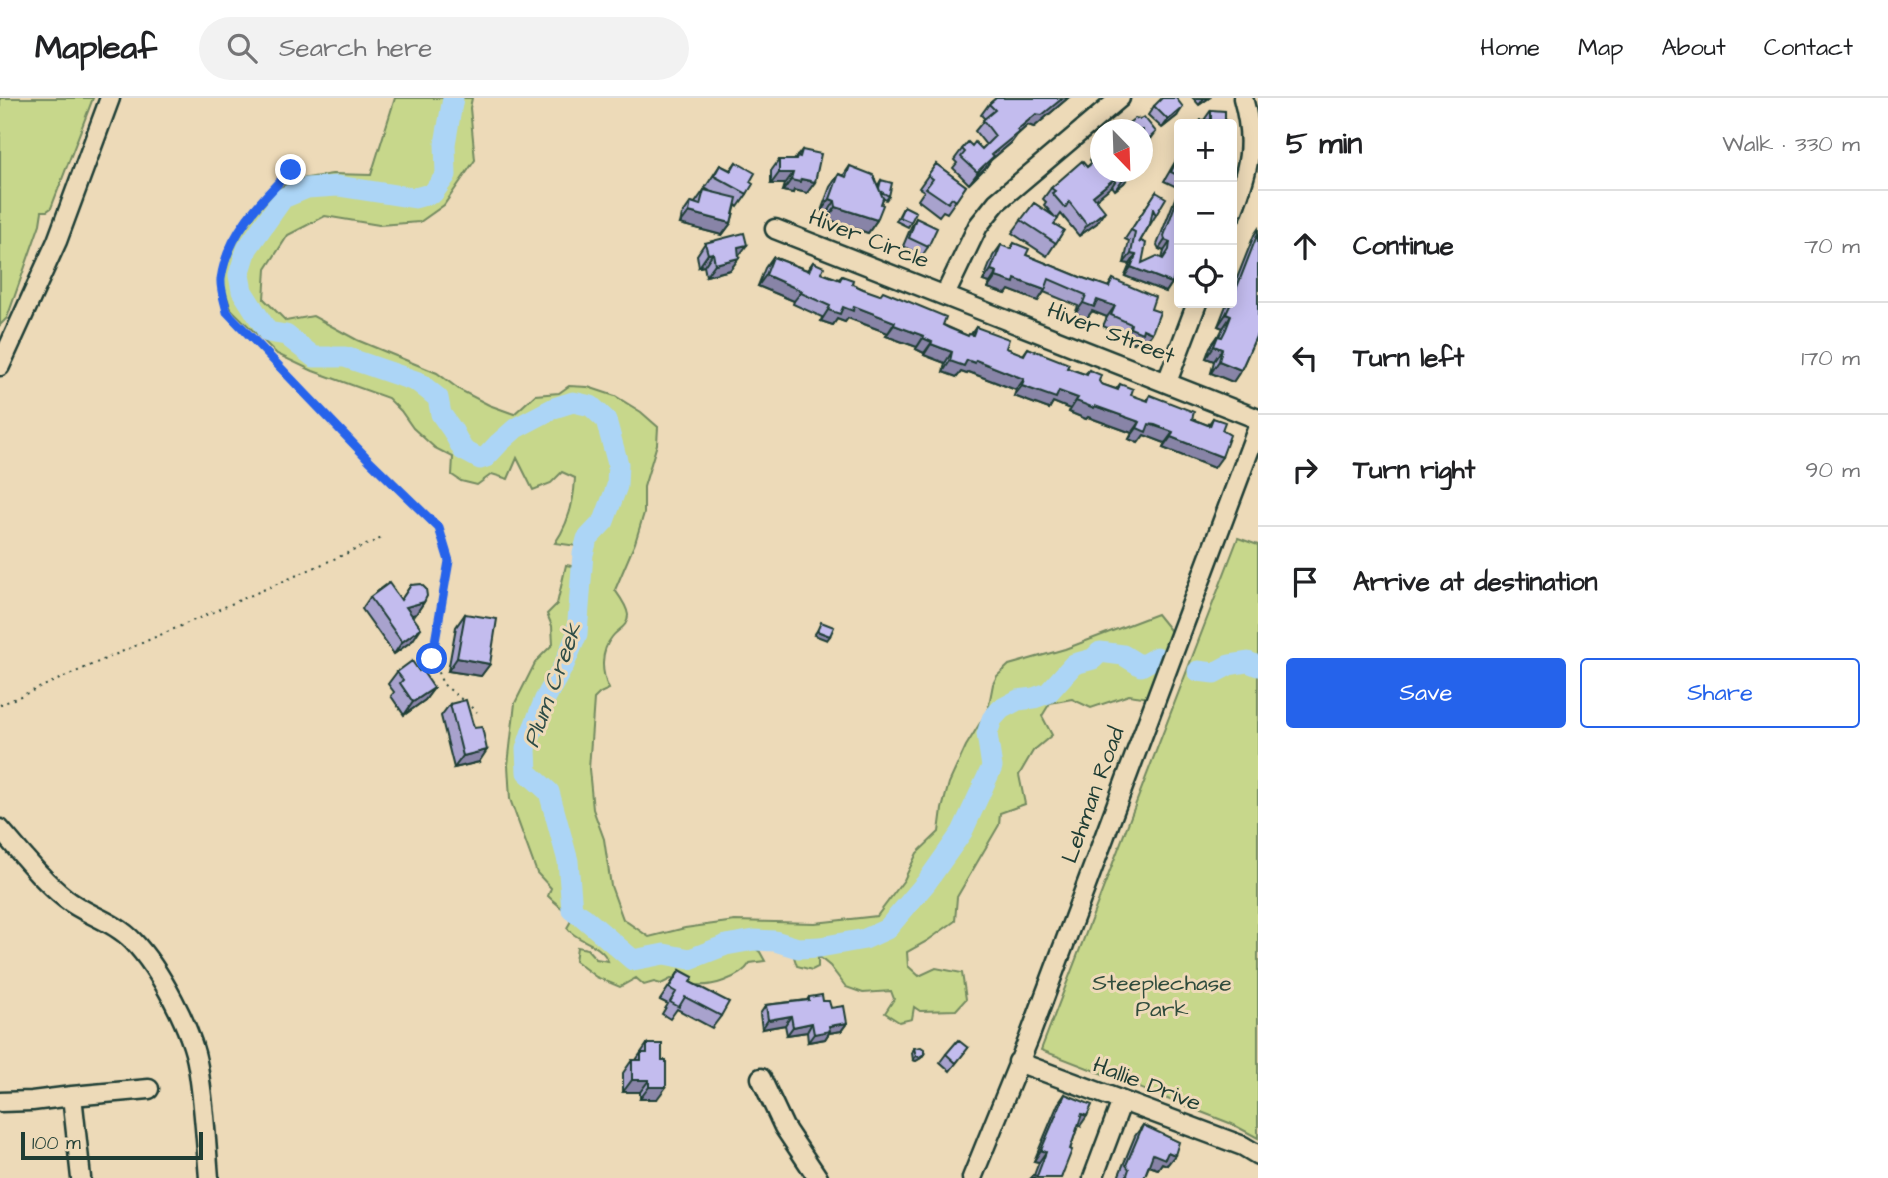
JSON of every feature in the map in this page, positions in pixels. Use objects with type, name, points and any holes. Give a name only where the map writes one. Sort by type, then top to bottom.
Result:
[{"type":"street","points":[[0,366],[57,241],[110,98]]},
{"type":"street","points":[[945,295],[978,226],[998,202],[1121,98]]},
{"type":"street","points":[[1237,199],[1245,177],[1251,141],[1243,98]]},
{"type":"street","name":"Hiver Circle","points":[[775,229],[945,295]]},
{"type":"street","name":"Hiver Street","points":[[945,295],[1258,419]]},
{"type":"street","points":[[1167,382],[1195,308]]},
{"type":"street","name":"Lehman Road","points":[[972,1178],[1257,434]]},
{"type":"street","points":[[0,829],[43,878],[68,901],[100,917],[132,939],[154,967],[181,1016],[198,1064],[209,1178]]},
{"type":"street","name":"Hallie Drive","points":[[1018,1062],[1243,1146],[1258,1155]]},
{"type":"street","points":[[761,1079],[784,1127],[818,1178]]},
{"type":"street","points":[[0,1102],[149,1089]]},
{"type":"street","points":[[72,1096],[81,1178]]},
{"type":"street","points":[[1093,1178],[1122,1101]]},
{"type":"path","points":[[291,170],[264,197],[234,240],[221,281],[227,312],[369,460],[439,528],[449,561],[432,659],[443,684],[477,712]]},
{"type":"path","points":[[0,705],[382,538]]},
{"type":"green space","points":[[0,98],[93,98],[51,208],[42,211],[40,224],[7,318],[0,325]]},
{"type":"green space","points":[[395,98],[472,98],[470,108],[475,160],[444,205],[420,222],[379,225],[325,216],[288,235],[266,269],[264,299],[286,321],[313,316],[357,340],[437,373],[460,390],[514,414],[535,395],[559,393],[569,386],[588,387],[615,396],[641,412],[658,427],[657,444],[644,487],[644,513],[635,543],[615,590],[626,608],[628,619],[605,649],[603,669],[609,689],[594,699],[589,769],[593,809],[604,839],[611,886],[623,919],[649,937],[685,928],[735,921],[815,923],[877,916],[904,880],[917,853],[939,832],[949,783],[966,746],[988,710],[997,676],[1009,665],[1065,649],[1157,614],[1178,640],[1156,699],[1129,695],[1091,708],[1072,699],[1050,703],[1042,716],[1052,735],[1033,751],[1019,775],[1025,804],[1000,813],[999,825],[957,897],[955,921],[907,952],[908,966],[919,976],[936,968],[962,973],[966,999],[956,1010],[920,1011],[914,1007],[912,1019],[899,1022],[885,1013],[894,999],[891,991],[863,993],[846,987],[830,966],[818,956],[818,967],[812,970],[797,966],[793,954],[777,947],[753,947],[765,961],[750,963],[732,978],[707,985],[689,984],[675,977],[661,984],[654,982],[644,985],[636,978],[620,987],[596,977],[575,961],[577,947],[587,949],[596,959],[608,961],[600,950],[567,928],[572,919],[548,896],[551,888],[537,873],[510,799],[508,765],[515,703],[536,661],[553,644],[552,626],[547,614],[557,604],[566,565],[582,568],[585,547],[555,543],[570,512],[575,478],[562,472],[551,483],[533,490],[517,458],[508,479],[492,474],[477,485],[461,481],[452,475],[453,457],[435,448],[413,428],[388,398],[313,371],[277,354],[231,309],[221,281],[234,240],[264,197],[294,180],[332,174],[371,175]]},
{"type":"green space","name":"Steeplechase Park","points":[[1238,538],[1258,545],[1258,1138],[1232,1124],[1041,1050]]},
{"type":"building","points":[[996,98],[1063,98],[1042,115],[1036,114],[1017,130],[1019,132],[992,154],[994,156],[977,172],[961,157],[965,152],[962,149],[968,142],[972,146],[975,142],[982,149],[995,136],[983,120],[995,110],[989,104]]},
{"type":"building","points":[[1162,98],[1176,98],[1183,107],[1168,120],[1154,106]]},
{"type":"building","points":[[1211,110],[1225,111],[1225,119],[1211,119]]},
{"type":"building","points":[[802,150],[821,154],[815,182],[791,180],[793,173],[779,173],[779,160],[796,160]]},
{"type":"building","points":[[1082,161],[1087,167],[1090,165],[1090,182],[1110,182],[1093,196],[1105,211],[1087,225],[1069,202],[1065,208],[1051,188]]},
{"type":"building","points":[[736,162],[755,173],[747,194],[714,176],[720,165],[731,171]]},
{"type":"building","points":[[936,164],[966,186],[956,201],[952,198],[948,203],[926,188],[933,179],[928,175]]},
{"type":"building","points":[[850,166],[873,175],[883,198],[877,220],[836,207],[835,201],[830,199],[839,174],[846,177]]},
{"type":"building","points":[[881,180],[892,183],[889,196],[880,191]]},
{"type":"building","points":[[704,190],[737,198],[731,223],[689,212],[691,202],[700,205]]},
{"type":"building","points":[[1156,192],[1166,198],[1156,215],[1153,209],[1150,224],[1139,243],[1146,243],[1142,263],[1157,256],[1163,259],[1169,250],[1170,242],[1165,240],[1164,236],[1174,208],[1172,283],[1131,267],[1136,255],[1131,254],[1135,232],[1131,230]]},
{"type":"building","points":[[1034,203],[1058,219],[1054,224],[1064,230],[1056,243],[1021,220]]},
{"type":"building","points":[[904,206],[916,212],[911,222],[899,217]]},
{"type":"building","points":[[916,218],[937,228],[928,247],[909,238]]},
{"type":"building","points":[[744,233],[747,245],[738,247],[739,258],[715,264],[713,253],[708,254],[705,243]]},
{"type":"building","points":[[1258,233],[1258,332],[1241,370],[1219,361],[1222,349],[1214,346],[1218,336],[1222,337],[1226,329],[1231,316],[1226,314],[1229,308],[1237,308],[1237,287]]},
{"type":"building","points":[[1014,243],[1029,249],[1026,255],[1080,277],[1109,287],[1113,279],[1155,297],[1151,309],[1160,312],[1152,333],[1143,329],[1142,333],[1130,328],[1131,324],[1111,315],[1115,306],[1097,300],[1094,307],[1083,303],[1086,295],[1049,279],[1045,290],[1015,279],[1014,283],[996,277],[997,272],[991,270],[1001,245],[1011,249]]},
{"type":"building","points":[[773,257],[809,271],[813,262],[824,267],[821,273],[840,280],[842,276],[853,280],[852,284],[863,289],[880,295],[883,291],[946,317],[943,325],[968,336],[973,335],[976,327],[1009,339],[1006,348],[1024,355],[1028,348],[1069,364],[1067,368],[1087,375],[1089,370],[1101,375],[1101,384],[1118,390],[1120,384],[1133,389],[1131,395],[1148,401],[1150,395],[1194,412],[1192,419],[1210,426],[1213,418],[1225,422],[1222,430],[1230,435],[1222,457],[1171,437],[1173,432],[1155,425],[1149,424],[1146,432],[1137,428],[1140,422],[1076,401],[1078,398],[1059,391],[1056,398],[1022,386],[1024,379],[976,360],[975,363],[967,360],[964,366],[950,361],[952,352],[931,344],[924,336],[894,325],[895,322],[854,306],[853,311],[843,307],[840,314],[828,310],[830,306],[766,275]]},
{"type":"building","points":[[389,583],[401,600],[411,585],[421,584],[426,589],[424,602],[406,607],[421,628],[402,642],[370,597]]},
{"type":"building","points":[[465,614],[497,619],[490,664],[457,658]]},
{"type":"building","points":[[821,622],[834,627],[830,636],[817,631]]},
{"type":"building","points":[[412,661],[434,688],[413,702],[400,683],[403,680],[397,672]]},
{"type":"building","points":[[466,700],[474,728],[482,727],[487,750],[463,756],[450,704]]},
{"type":"building","points":[[680,970],[693,977],[690,982],[729,1002],[721,1016],[685,997],[679,1007],[670,1002],[676,992],[669,988]]},
{"type":"building","points":[[822,995],[823,1001],[829,1001],[831,1008],[844,1006],[847,1023],[829,1026],[830,1031],[814,1034],[812,1023],[793,1027],[791,1016],[768,1020],[766,1005],[809,1000],[809,997]]},
{"type":"building","points":[[958,1040],[968,1048],[956,1063],[946,1054]]},
{"type":"building","points":[[647,1044],[662,1044],[662,1060],[666,1060],[666,1087],[649,1087],[649,1080],[632,1080],[632,1060],[641,1060],[641,1053],[647,1053]]},
{"type":"building","points":[[921,1047],[924,1054],[916,1056],[914,1048]]},
{"type":"building","points":[[1065,1094],[1092,1105],[1087,1116],[1082,1114],[1061,1178],[1032,1178],[1033,1175],[1037,1176],[1046,1152],[1041,1150]]},
{"type":"building","points":[[1143,1125],[1179,1142],[1175,1155],[1168,1152],[1165,1159],[1153,1154],[1144,1178],[1126,1178],[1129,1169],[1126,1165]]},
{"type":"waterway","name":"Plum Creek","points":[[453,98],[445,144],[446,175],[433,193],[415,198],[338,186],[307,188],[283,198],[247,249],[239,275],[242,291],[268,332],[286,335],[314,357],[345,357],[418,382],[438,398],[441,414],[463,450],[480,459],[486,457],[516,428],[554,408],[573,402],[591,406],[606,420],[618,464],[617,486],[604,521],[587,539],[583,554],[577,634],[531,734],[526,749],[527,772],[549,792],[568,861],[572,910],[633,960],[664,954],[690,959],[726,945],[754,940],[775,941],[798,948],[820,947],[865,939],[887,929],[926,883],[962,832],[992,767],[987,734],[992,719],[1001,709],[1018,700],[1048,693],[1074,664],[1093,659],[1100,652],[1123,655],[1141,666],[1157,657]]},
{"type":"waterway","name":"Plum Creek","points":[[1198,671],[1214,673],[1229,665],[1248,662],[1258,666]]},
{"type":"route","points":[[291,170],[264,197],[234,240],[221,281],[227,312],[369,460],[439,528],[449,561],[432,659]]}]
